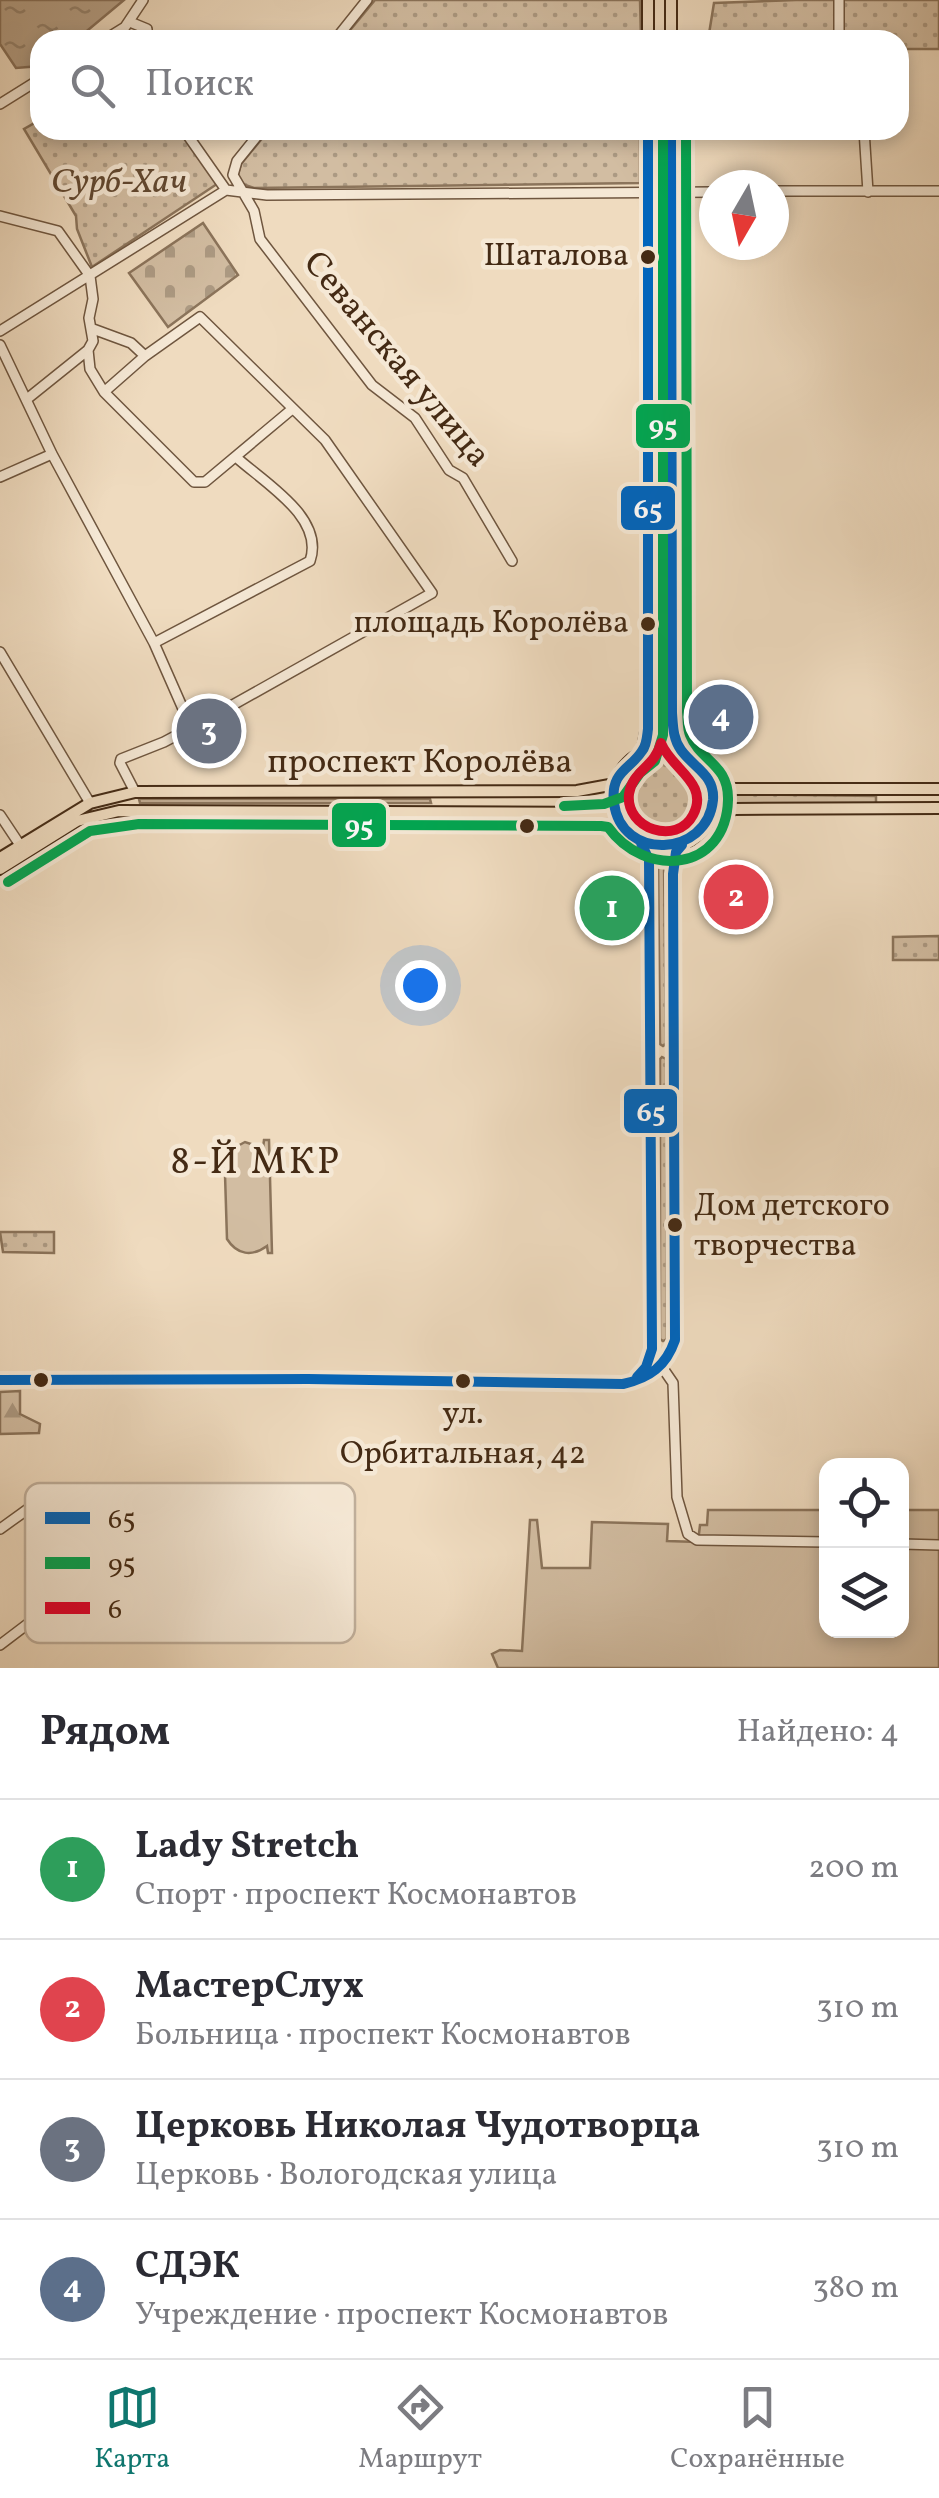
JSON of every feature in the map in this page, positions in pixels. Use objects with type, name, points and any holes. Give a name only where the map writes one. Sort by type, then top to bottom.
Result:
[{"type":"main road","points":[[648,0],[648,30]]},
{"type":"main road","points":[[671,30],[672,0]]},
{"type":"main road","points":[[642,754],[648,722],[648,140]]},
{"type":"main road","points":[[672,140],[673,732],[682,752],[708,776],[713,798],[704,826]]},
{"type":"main road","points":[[633,1382],[652,1354],[649,860],[641,843],[624,828],[616,813],[615,784],[628,762],[642,754],[661,749],[682,752]]},
{"type":"main road","points":[[708,776],[734,789],[939,789]]},
{"type":"main road","name":"проспект Королёва","points":[[0,858],[90,804],[135,792],[578,791],[615,784]]},
{"type":"main road","points":[[885,789],[879,803],[886,808]]},
{"type":"main road","points":[[135,792],[138,810]]},
{"type":"main road","points":[[431,792],[437,799],[431,812]]},
{"type":"main road","points":[[0,1380],[633,1382],[647,1378],[662,1367],[674,1340],[674,862],[682,845],[715,817],[734,810],[939,808]]},
{"type":"main road","name":"проспект Королёва","points":[[0,868],[85,817],[138,810],[616,813]]},
{"type":"main road","points":[[641,843],[667,848],[682,845]]},
{"type":"main road","points":[[651,1051],[674,1051]]},
{"type":"main road","points":[[652,1341],[663,1346],[674,1340]]},
{"type":"street","points":[[119,30],[128,24],[143,0]]},
{"type":"street","points":[[343,30],[367,0]]},
{"type":"street","points":[[838,0],[839,30]]},
{"type":"street","points":[[128,24],[140,24],[144,30]]},
{"type":"street","points":[[128,24],[130,30]]},
{"type":"street","points":[[0,104],[30,85]]},
{"type":"street","points":[[191,140],[226,190]]},
{"type":"street","points":[[244,193],[234,181],[234,169],[255,140]]},
{"type":"street","points":[[865,140],[868,192]]},
{"type":"street","points":[[0,331],[226,190],[699,192]]},
{"type":"street","points":[[789,191],[939,191]]},
{"type":"street","name":"Севанская улица","points":[[244,193],[254,211],[260,238],[372,385],[416,418],[448,470],[463,478],[512,562]]},
{"type":"street","points":[[0,216],[58,231],[90,276],[93,341],[88,350],[27,399]]},
{"type":"street","points":[[104,392],[145,356],[200,317],[325,440],[432,593],[191,727],[122,759],[120,763],[135,792]]},
{"type":"street","points":[[93,330],[131,343],[145,356]]},
{"type":"street","points":[[0,345],[52,454],[154,643],[191,727]]},
{"type":"street","points":[[88,350],[90,368],[104,392],[194,482],[206,482],[291,410]]},
{"type":"street","points":[[0,478],[52,454]]},
{"type":"street","points":[[154,643],[310,562],[314,551],[311,531],[300,514],[236,458]]},
{"type":"street","points":[[0,652],[90,804]]},
{"type":"street","points":[[0,814],[20,845]]},
{"type":"street","points":[[662,1367],[673,1383],[677,1497],[688,1534],[697,1540],[819,1542]]},
{"type":"street","points":[[0,1529],[25,1511]]},
{"type":"street","points":[[909,1544],[939,1545]]},
{"type":"street","points":[[0,1646],[25,1627]]},
{"type":"green space","points":[[375,0],[640,0],[641,30],[350,30]]},
{"type":"green space","points":[[939,0],[939,49],[909,49],[909,30],[710,30],[714,3]]},
{"type":"green space","name":"Сурб-Хач","points":[[31,140],[187,140],[217,184],[92,267],[76,216]]},
{"type":"green space","points":[[261,140],[640,140],[640,183],[254,188],[237,178],[241,164]]},
{"type":"green space","points":[[657,197],[663,197],[664,739],[657,739]]},
{"type":"green space","points":[[203,223],[238,275],[168,327],[129,273]]},
{"type":"green space","points":[[663,758],[679,761],[692,770],[701,783],[701,815],[692,828],[679,837],[663,840],[647,837],[634,828],[625,815],[622,799],[625,783],[634,770],[647,761]]},
{"type":"green space","points":[[723,794],[876,796],[876,803],[723,805]]},
{"type":"green space","points":[[139,799],[430,799],[431,803],[140,803]]},
{"type":"green space","points":[[658,863],[664,863],[663,1046],[660,1044]]},
{"type":"green space","points":[[939,936],[939,960],[893,960],[893,937]]},
{"type":"green space","points":[[662,1057],[666,1059],[667,1339],[663,1341],[660,1339]]},
{"type":"green space","points":[[264,1140],[269,1140],[272,1253],[268,1253],[267,1246],[245,1253],[227,1239],[224,1142],[229,1141],[230,1150],[245,1142],[263,1148]]},
{"type":"green space","points":[[0,1232],[54,1232],[54,1253],[3,1252]]},
{"type":"green space","points":[[20,1391],[20,1414],[40,1424],[39,1433],[0,1434],[0,1392]]},
{"type":"green space","points":[[708,1510],[819,1510],[819,1638],[909,1638],[909,1510],[939,1510],[939,1668],[498,1668],[492,1654],[500,1650],[522,1651],[530,1520],[537,1520],[542,1568],[590,1568],[592,1522],[668,1524],[667,1541],[698,1542],[700,1525],[707,1525]]},
{"type":"water","points":[[0,0],[124,0],[88,30],[30,30],[30,67],[16,68],[0,44]]},
{"type":"transit line","name":"65","points":[[648,140],[648,729],[644,749],[618,777],[614,803],[620,822],[632,835],[647,843],[664,845],[681,842],[696,833],[707,819],[713,800],[711,784],[678,746],[672,713],[671,140]]},
{"type":"transit line","name":"95","points":[[564,806],[604,804],[623,797],[640,773],[655,761],[663,735],[663,140]]},
{"type":"transit line","name":"95","points":[[8,882],[90,831],[139,824],[601,826],[608,827],[642,855],[662,860],[681,860],[699,854],[714,842],[724,824],[727,788],[719,770],[695,744],[687,712],[686,140]]},
{"type":"transit line","name":"6","points":[[661,743],[697,794],[693,815],[676,830],[643,824],[630,806],[631,786],[661,743]]},
{"type":"transit line","name":"65","points":[[637,1377],[646,1367],[652,1349],[649,860],[641,843]]},
{"type":"transit line","name":"65","points":[[0,1380],[623,1384],[656,1370],[675,1340],[673,874],[676,852],[682,845]]},
{"type":"place","name":"Шаталова","points":[[648,257]]},
{"type":"place","name":"площадь Королёва","points":[[648,624]]},
{"type":"place","name":"СДЭК","points":[[721,717]]},
{"type":"place","name":"Церковь Николая Чудотворца","points":[[209,731]]},
{"type":"place","name":"МастерСлух","points":[[736,897]]},
{"type":"place","name":"Lady Stretch","points":[[612,908]]},
{"type":"place","name":"Дом детского творчества","points":[[675,1225]]},
{"type":"place","name":"ул. Орбитальная, 42","points":[[463,1381]]},
{"type":"district","name":"8-Й МКР","points":[[256,1163]]}]
